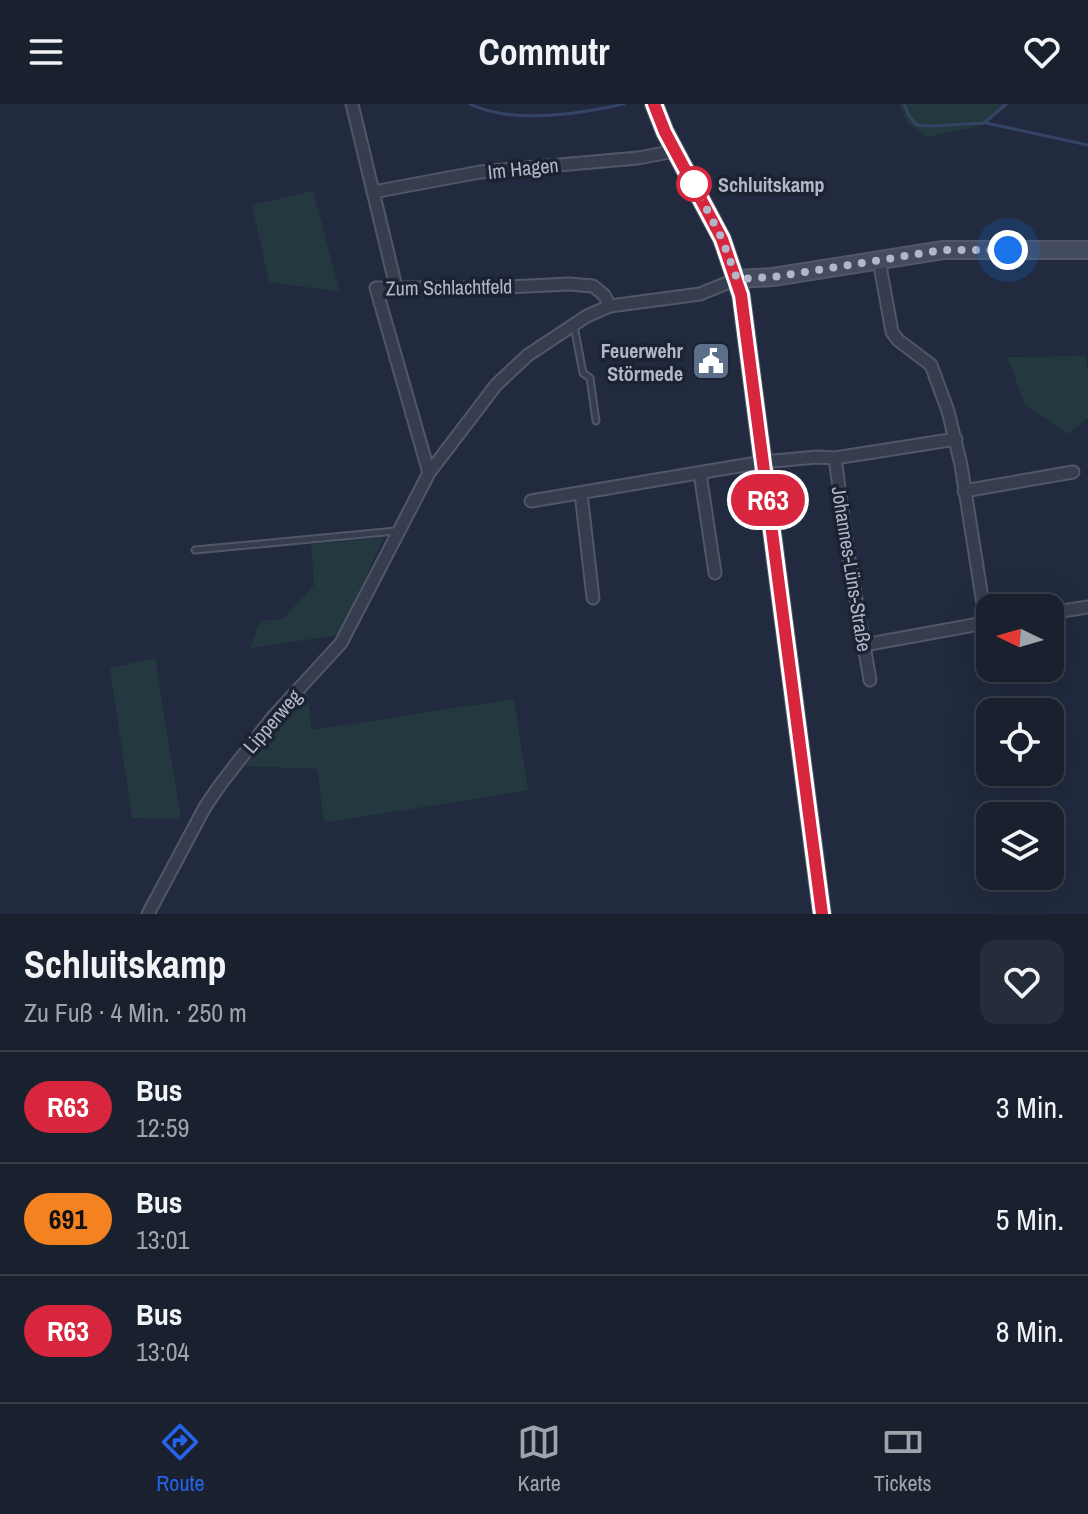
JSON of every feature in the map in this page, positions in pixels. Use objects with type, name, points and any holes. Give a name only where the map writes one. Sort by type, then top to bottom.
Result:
[{"type":"main road","points":[[656,109],[675,151],[710,213],[737,279],[822,914]]},
{"type":"main road","points":[[737,279],[773,277],[943,250],[1088,250]]},
{"type":"street","points":[[352,104],[396,287]]},
{"type":"street","name":"Im Hagen","points":[[373,192],[480,172],[638,158],[675,151]]},
{"type":"street","points":[[879,260],[892,332],[931,365],[956,439],[983,594]]},
{"type":"street","name":"Lipperweg","points":[[148,914],[205,807],[272,718],[341,643],[429,473],[511,368],[574,325],[610,306],[678,299],[737,279]]},
{"type":"street","name":"Zum Schlachtfeld","points":[[429,473],[376,288],[569,284],[593,286],[604,295],[610,306]]},
{"type":"street","points":[[531,501],[763,462],[835,458],[956,439]]},
{"type":"street","name":"Johannes-Lüns-Straße","points":[[835,458],[870,680]]},
{"type":"street","points":[[964,491],[1073,472]]},
{"type":"street","points":[[700,473],[715,573]]},
{"type":"street","points":[[581,493],[593,598]]},
{"type":"street","points":[[1064,611],[1088,607]]},
{"type":"street","points":[[864,645],[976,625]]},
{"type":"lane","points":[[574,325],[583,373],[590,378],[596,421]]},
{"type":"lane","points":[[195,550],[397,531]]},
{"type":"shaded area","points":[[899,104],[1010,104],[984,125],[926,137],[908,124]]},
{"type":"shaded area","points":[[313,191],[340,292],[269,282],[252,205]]},
{"type":"shaded area","points":[[1085,356],[1088,418],[1068,434],[1025,405],[1007,357]]},
{"type":"shaded area","points":[[384,538],[339,635],[250,648],[260,621],[283,619],[314,585],[311,544]]},
{"type":"shaded area","points":[[155,658],[181,819],[132,818],[110,668]]},
{"type":"shaded area","points":[[307,690],[312,730],[514,699],[528,790],[324,823],[317,769],[245,766]]},
{"type":"waterway","points":[[470,104],[526,116],[567,114],[624,104]]},
{"type":"waterway","points":[[904,104],[917,125],[930,126],[984,123],[1006,104]]},
{"type":"waterway","points":[[986,123],[1088,145]]},
{"type":"bus line","name":"R63","points":[[654,104],[665,132],[722,239],[741,295],[822,914]]},
{"type":"place","name":"Schluitskamp","points":[[694,184]]},
{"type":"place","name":"Feuerwehr Störmede","points":[[711,361]]},
{"type":"route","points":[[694,184],[722,239],[737,279],[773,277],[943,250],[1008,250]]}]
